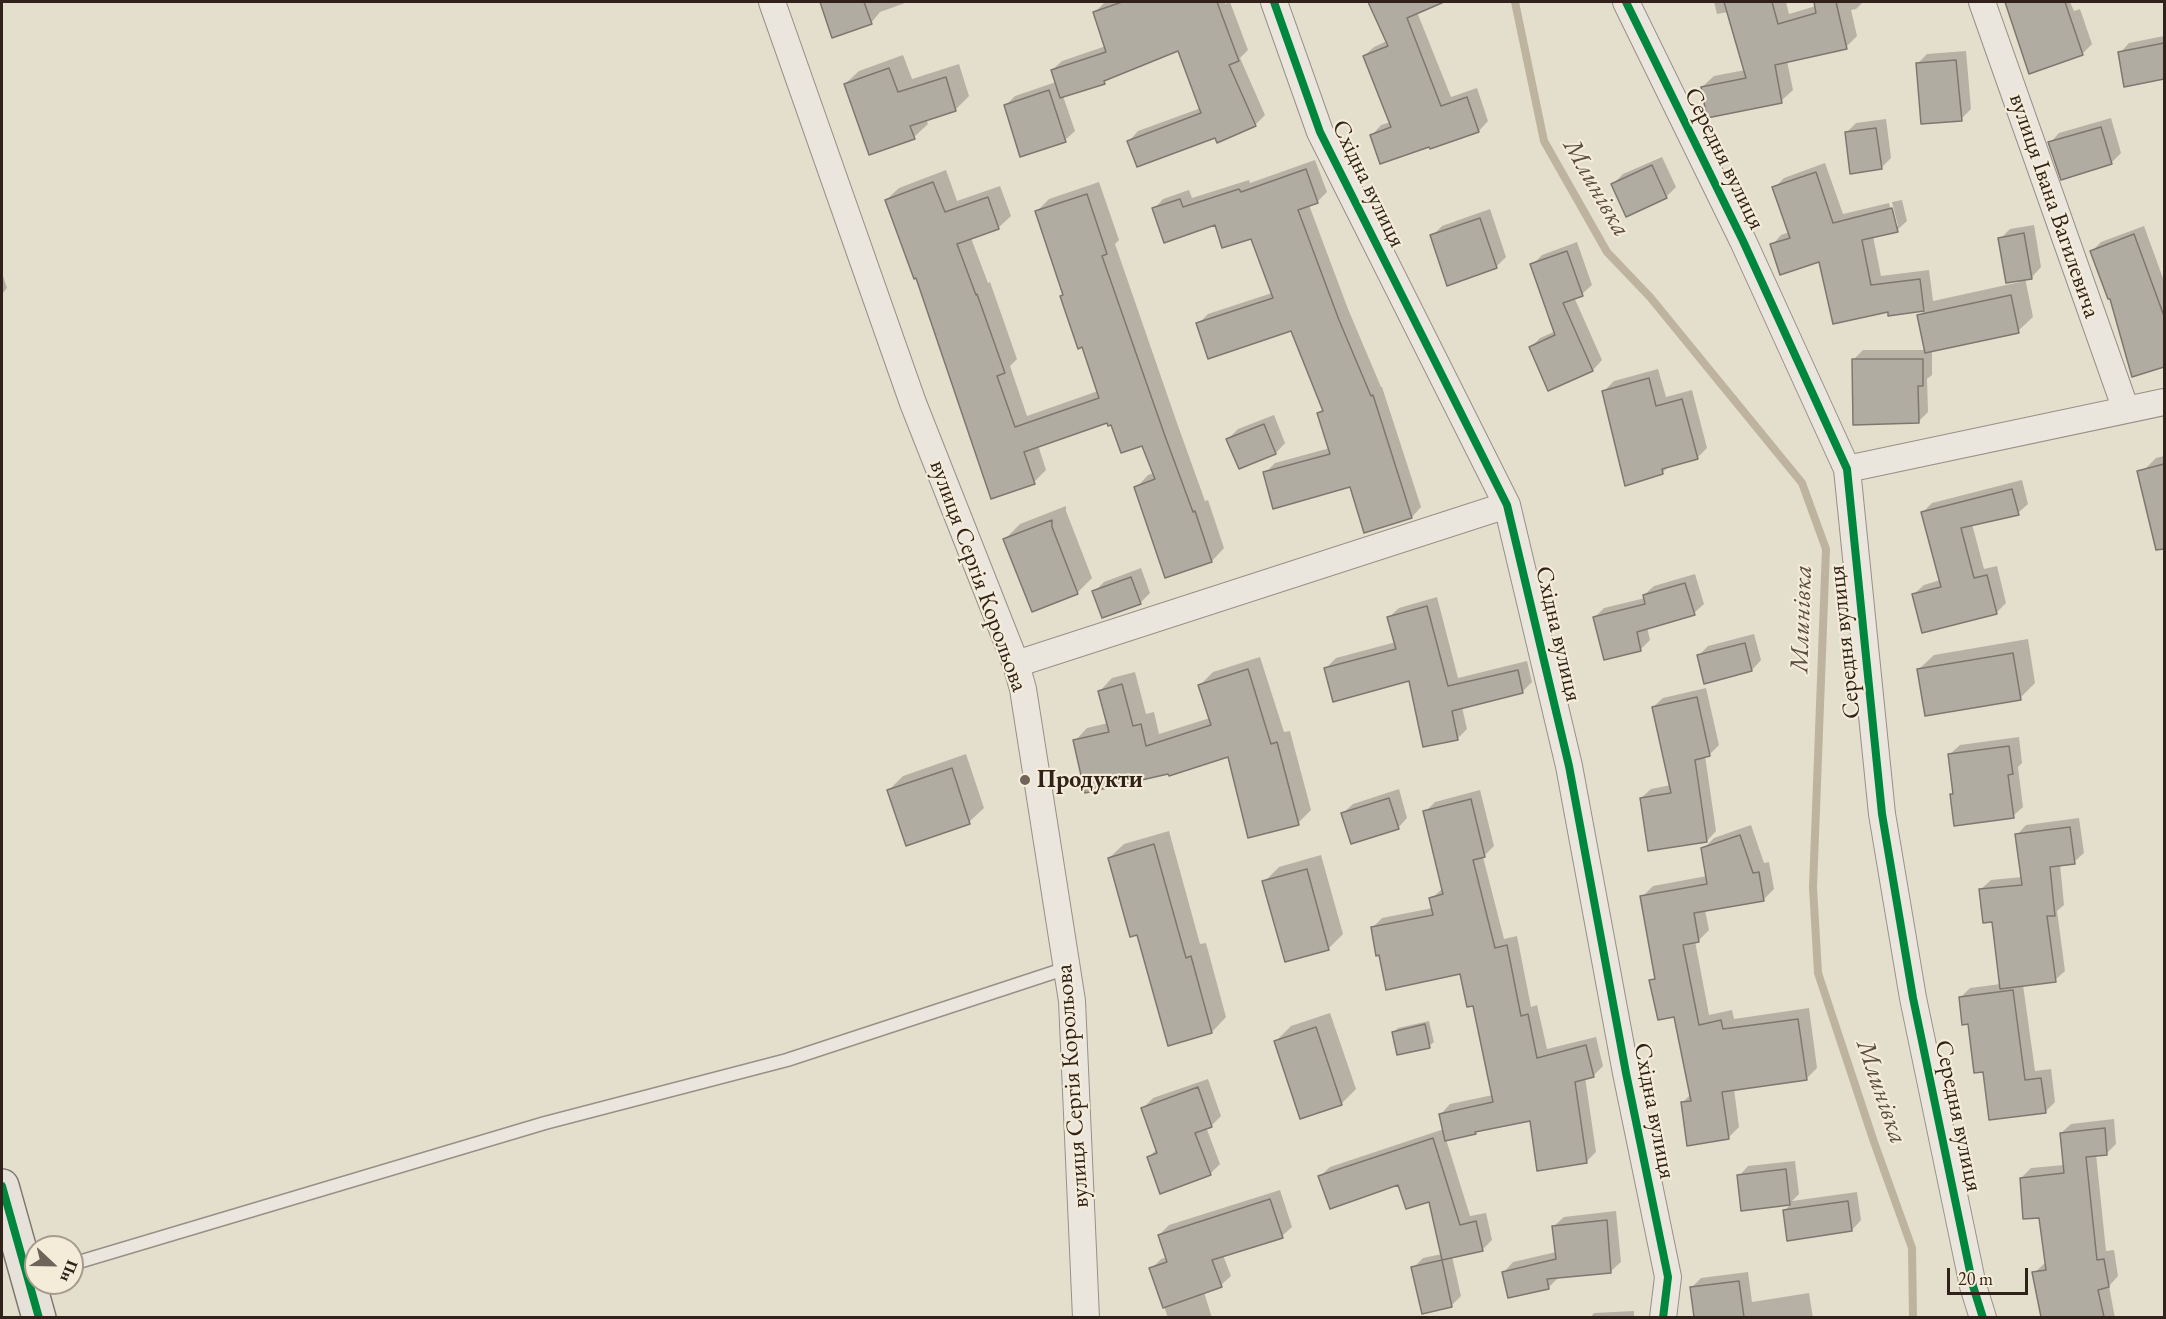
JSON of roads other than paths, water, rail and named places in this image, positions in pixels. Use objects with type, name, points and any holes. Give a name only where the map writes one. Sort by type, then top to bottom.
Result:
[{"type":"main road","points":[[2,1186],[24,1252]]},
{"type":"main road","points":[[35,1295],[39,1317]]},
{"type":"street","name":"вулиця Сергія Корольова","points":[[772,2],[913,403],[1016,664],[1023,689],[1072,1001],[1086,1317]]},
{"type":"street","name":"Східна вулиця","points":[[1274,2],[1320,132],[1507,505],[1569,766],[1626,1074],[1668,1277],[1663,1317]]},
{"type":"street","name":"Середня вулиця","points":[[1626,2],[1743,241],[1847,469],[1882,814],[1913,998],[1973,1286],[1983,1317]]},
{"type":"street","name":"вулиця Івана Вагилевича","points":[[1982,2],[2126,410]]},
{"type":"street","points":[[1847,469],[2164,402]]},
{"type":"street","points":[[1016,664],[1507,505]]},
{"type":"lane","points":[[84,1260],[545,1123],[787,1060],[1067,968]]},
{"type":"waterway","name":"Млинівка","points":[[1515,2],[1544,141],[1607,252],[1650,297],[1802,483],[1826,549],[1813,887],[1818,973],[1912,1248],[1913,1318]]},
{"type":"place","name":"Продукти","points":[[1025,780]]}]
